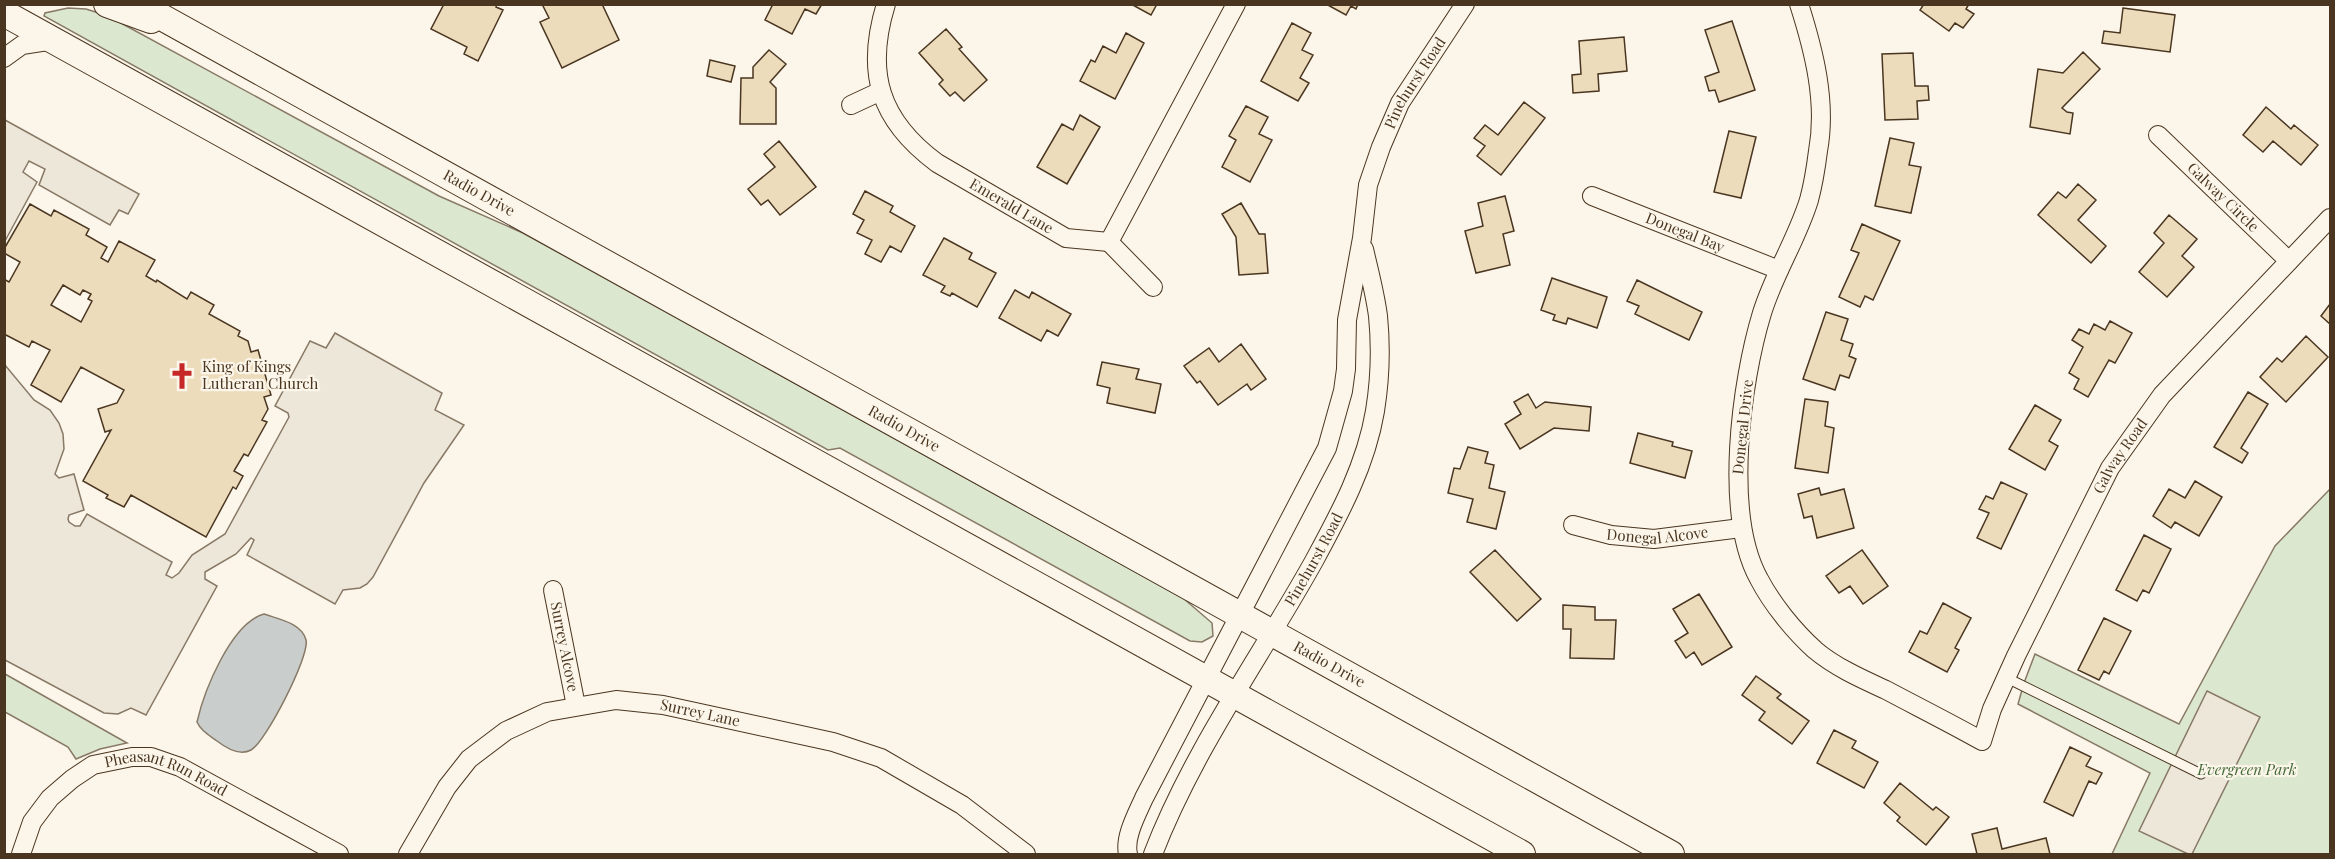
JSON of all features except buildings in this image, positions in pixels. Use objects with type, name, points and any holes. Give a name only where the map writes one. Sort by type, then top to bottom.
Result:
[{"type":"main road","points":[[107,4],[191,34]]},
{"type":"main road","name":"Radio Drive","points":[[138,4],[1273,632],[1671,855]]},
{"type":"main road","points":[[13,15],[54,40],[1522,855]]},
{"type":"street","name":"Emerald Lane","points":[[886,4],[876,50],[876,72],[881,91],[903,134],[917,149],[1066,238],[1109,242]]},
{"type":"street","points":[[1153,287],[1109,242],[1236,4]]},
{"type":"street","name":"Pinehurst Road","points":[[1128,855],[1127,849],[1132,830],[1144,798],[1319,465],[1333,430],[1343,391],[1347,320],[1362,238],[1368,185],[1400,103],[1465,4]]},
{"type":"street","name":"Donegal Drive","points":[[1799,4],[1815,63],[1820,100],[1819,149],[1809,200],[1762,313],[1749,369],[1742,416],[1738,477],[1741,528],[1758,579],[1784,615],[1816,650],[1851,673],[1982,741]]},
{"type":"street","points":[[4,58],[22,45],[54,40]]},
{"type":"street","points":[[851,105],[881,91]]},
{"type":"street","name":"Galway Circle","points":[[2158,135],[2289,261]]},
{"type":"street","name":"Donegal Bay","points":[[1592,196],[1779,270]]},
{"type":"street","name":"Galway Road","points":[[1982,741],[1992,710],[2076,533],[2116,460],[2162,395],[2331,218]]},
{"type":"street","name":"Pinehurst Road","points":[[1153,855],[1172,808],[1342,508],[1361,466],[1372,429],[1379,373],[1378,315],[1362,238]]},
{"type":"street","name":"Donegal Alcove","points":[[1573,525],[1611,535],[1654,539],[1741,528]]},
{"type":"street","name":"Surrey Alcove","points":[[553,590],[576,706]]},
{"type":"street","name":"Surrey Lane","points":[[408,855],[447,787],[469,759],[506,731],[547,712],[616,700],[663,705],[833,742],[881,758],[962,805],[1026,855]]},
{"type":"street","name":"Pheasant Run Road","points":[[21,855],[32,822],[50,798],[72,779],[93,765],[132,757],[151,757],[180,767],[339,855]]},
{"type":"lane","points":[[2007,678],[2201,774]]},
{"type":"green space","points":[[68,8],[86,9],[108,16],[439,196],[523,233],[1183,598],[1212,623],[1213,636],[1202,642],[1190,641],[840,448],[828,450],[44,16],[45,13]]},
{"type":"green space","name":"Evergreen Park","points":[[2330,489],[2330,854],[2112,854],[2150,773],[2018,704],[2035,654],[2179,724],[2275,546]]},
{"type":"green space","points":[[5,674],[127,743],[100,749],[76,759],[68,747],[5,712]]},
{"type":"shaded area","points":[[5,120],[139,194],[128,214],[119,210],[110,225],[39,185],[45,169],[29,161],[23,172],[37,182],[5,241]]},
{"type":"shaded area","points":[[335,333],[442,393],[435,410],[464,425],[424,483],[367,584],[360,588],[343,590],[335,604],[247,555],[254,540],[251,538],[236,554],[205,572],[205,579],[217,586],[146,715],[131,708],[118,714],[104,713],[5,660],[5,365],[34,400],[50,410],[59,423],[63,434],[64,449],[55,474],[59,478],[74,474],[84,510],[69,515],[69,522],[80,526],[87,514],[172,562],[166,575],[172,578],[179,573],[192,555],[225,534],[289,417],[288,413],[275,406],[310,341],[326,348]]},
{"type":"shaded area","points":[[264,614],[289,622],[300,629],[306,640],[305,649],[294,680],[266,732],[251,750],[238,752],[208,735],[197,722],[206,693],[230,644],[252,620]]},
{"type":"shaded area","points":[[2207,691],[2260,717],[2192,854],[2188,854],[2139,831]]},
{"type":"place","name":"King of Kings Lutheran Church","points":[[182,376]]}]
